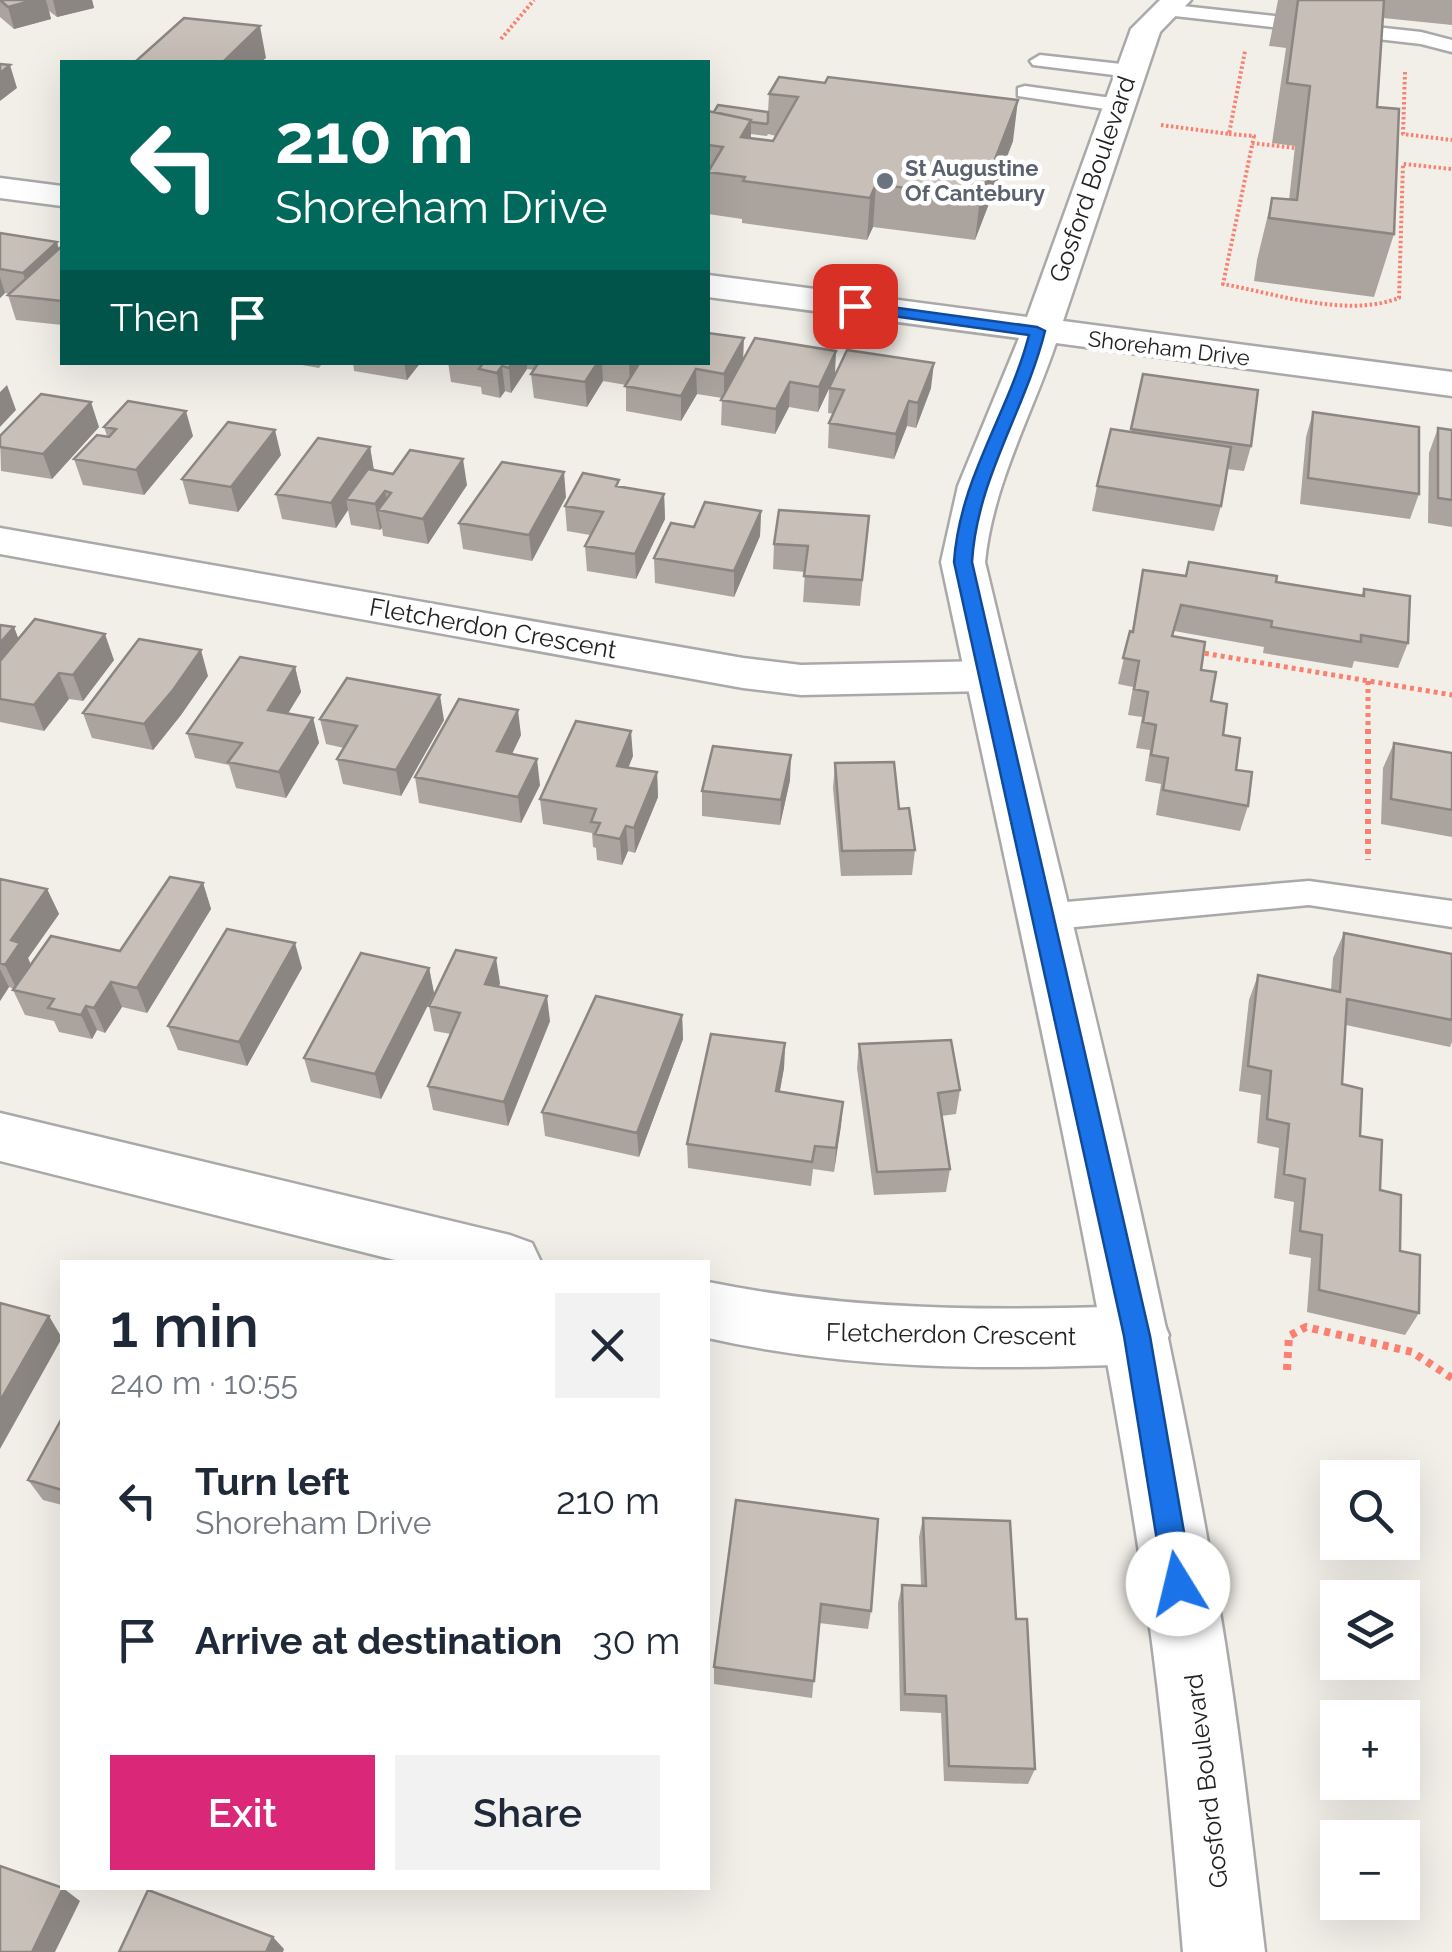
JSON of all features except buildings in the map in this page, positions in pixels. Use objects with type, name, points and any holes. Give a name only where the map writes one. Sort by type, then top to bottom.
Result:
[{"type":"street","name":"Gosford Boulevard","points":[[1170,5],[1146,29],[1130,71],[1028,366],[974,491],[963,562],[1137,1336],[1197,1690],[1224,1952]]},
{"type":"street","points":[[0,188],[60,196]]},
{"type":"street","name":"Shoreham Drive","points":[[710,286],[1452,384]]},
{"type":"street","name":"Fletcherdon Crescent","points":[[0,541],[743,673],[801,680],[988,676]]},
{"type":"street","points":[[0,1138],[502,1260]]},
{"type":"street","name":"Fletcherdon Crescent","points":[[710,1310],[832,1334],[1021,1339],[1137,1336]]},
{"type":"lane","points":[[1170,5],[1251,20],[1421,38],[1452,46]]},
{"type":"lane","points":[[1040,61],[1130,71]]},
{"type":"lane","points":[[1025,92],[1116,112]]},
{"type":"lane","points":[[1043,917],[1309,894],[1452,914]]},
{"type":"path","points":[[501,39],[534,0]]},
{"type":"path","points":[[1228,134],[1251,20]]},
{"type":"path","points":[[1116,112],[1254,136],[1224,284],[1360,305],[1390,304],[1399,298],[1403,164],[1452,169]]},
{"type":"path","points":[[1252,143],[1295,148]]},
{"type":"path","points":[[1180,649],[1452,695]]},
{"type":"path","points":[[1368,681],[1368,902]]},
{"type":"path","points":[[1287,1370],[1290,1336],[1306,1327],[1412,1352],[1452,1378]]},
{"type":"place","name":"St Augustine Of Cantebury","points":[[885,181]]},
{"type":"route","points":[[855,306],[1037,331],[1028,366],[974,491],[963,562],[1137,1336],[1178,1584]]}]
